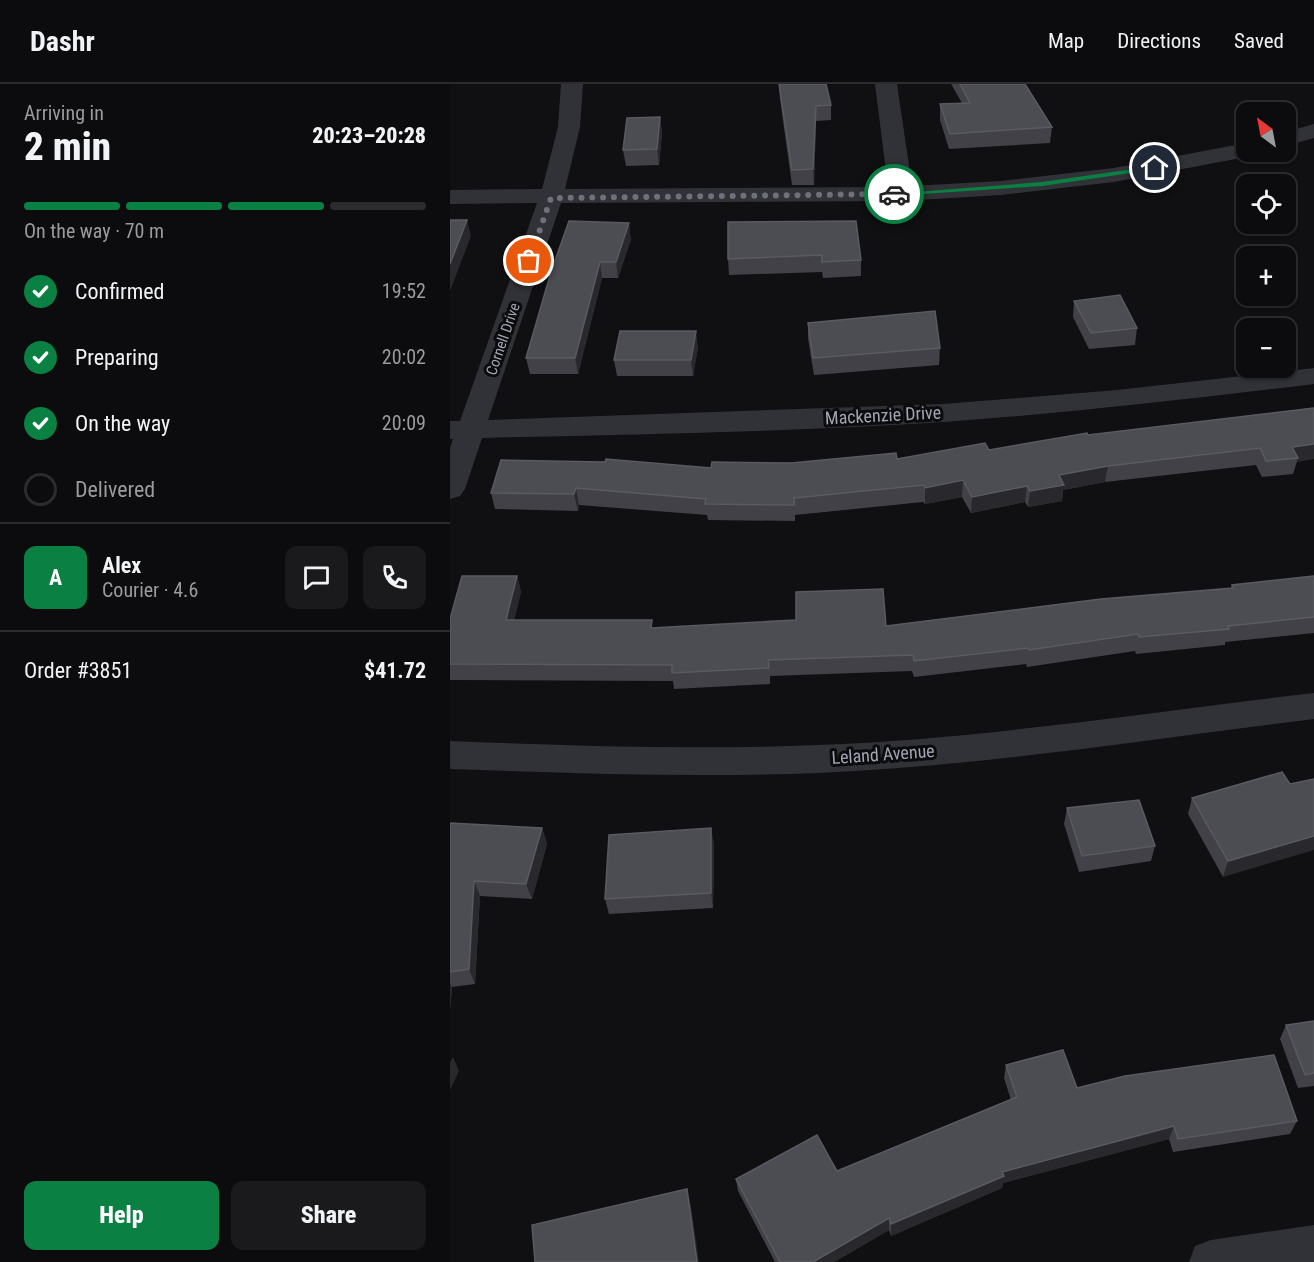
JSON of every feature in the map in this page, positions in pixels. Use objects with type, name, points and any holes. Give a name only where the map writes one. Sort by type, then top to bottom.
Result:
[{"type":"street","name":"Cornell Drive","points":[[450,489],[461,430],[551,198],[569,127],[572,84]]},
{"type":"street","points":[[886,84],[901,194]]},
{"type":"street","points":[[1296,136],[1314,131]]},
{"type":"street","points":[[450,197],[901,194],[1001,188],[1103,177],[1236,152]]},
{"type":"street","name":"Mackenzie Drive","points":[[461,430],[944,413],[1117,399],[1314,376]]},
{"type":"street","name":"Leland Avenue","points":[[450,755],[583,760],[817,759],[924,752],[1314,706]]},
{"type":"street","points":[[1211,1262],[1314,1247]]},
{"type":"building","points":[[779,84],[826,84],[831,105],[816,106],[813,169],[792,170]]},
{"type":"building","points":[[960,84],[1025,84],[1052,127],[950,134],[940,104],[970,103]]},
{"type":"building","points":[[660,117],[657,149],[623,150],[627,118]]},
{"type":"building","points":[[450,220],[467,220],[450,264]]},
{"type":"building","points":[[569,221],[629,223],[616,262],[600,262],[575,358],[526,358],[551,272]]},
{"type":"building","points":[[856,221],[861,260],[822,262],[822,255],[728,259],[728,222]]},
{"type":"building","points":[[1120,295],[1137,328],[1091,333],[1074,301]]},
{"type":"building","points":[[935,311],[940,348],[813,358],[808,323]]},
{"type":"building","points":[[620,331],[696,331],[691,360],[614,360]]},
{"type":"building","points":[[1314,408],[1314,444],[1292,447],[1298,458],[1266,461],[1260,448],[1108,466],[1059,475],[1064,485],[1030,491],[1027,486],[972,497],[963,480],[925,488],[924,485],[794,498],[794,505],[705,504],[706,499],[576,488],[574,494],[491,493],[501,460],[605,462],[606,459],[711,468],[712,462],[791,463],[896,453],[897,459],[985,443],[989,450],[1087,433],[1088,435]]},
{"type":"building","points":[[462,576],[517,576],[506,620],[652,620],[651,628],[796,620],[796,592],[883,589],[886,626],[1101,599],[1233,588],[1232,585],[1314,576],[1314,617],[1228,626],[1229,629],[1139,637],[1138,634],[1029,650],[1028,648],[914,661],[913,655],[768,660],[769,668],[672,673],[672,665],[450,664],[450,619]]},
{"type":"building","points":[[1282,772],[1290,784],[1314,779],[1314,836],[1228,861],[1192,798]]},
{"type":"building","points":[[1139,800],[1155,846],[1082,856],[1067,808]]},
{"type":"building","points":[[450,823],[542,828],[526,884],[474,881],[469,969],[450,972]]},
{"type":"building","points":[[711,828],[711,893],[605,899],[609,835]]},
{"type":"building","points":[[1314,1021],[1314,1073],[1305,1075],[1286,1025]]},
{"type":"building","points":[[1063,1050],[1077,1088],[1125,1076],[1274,1055],[1297,1121],[1178,1139],[1174,1126],[1002,1172],[1004,1176],[891,1224],[889,1218],[813,1262],[780,1262],[736,1179],[817,1135],[837,1171],[1017,1097],[1006,1065]]},
{"type":"building","points":[[687,1189],[697,1262],[535,1262],[532,1225]]},
{"type":"way so far","points":[[529,261],[551,198],[894,194]]},
{"type":"route","points":[[894,194],[1042,184],[1155,168]]}]
